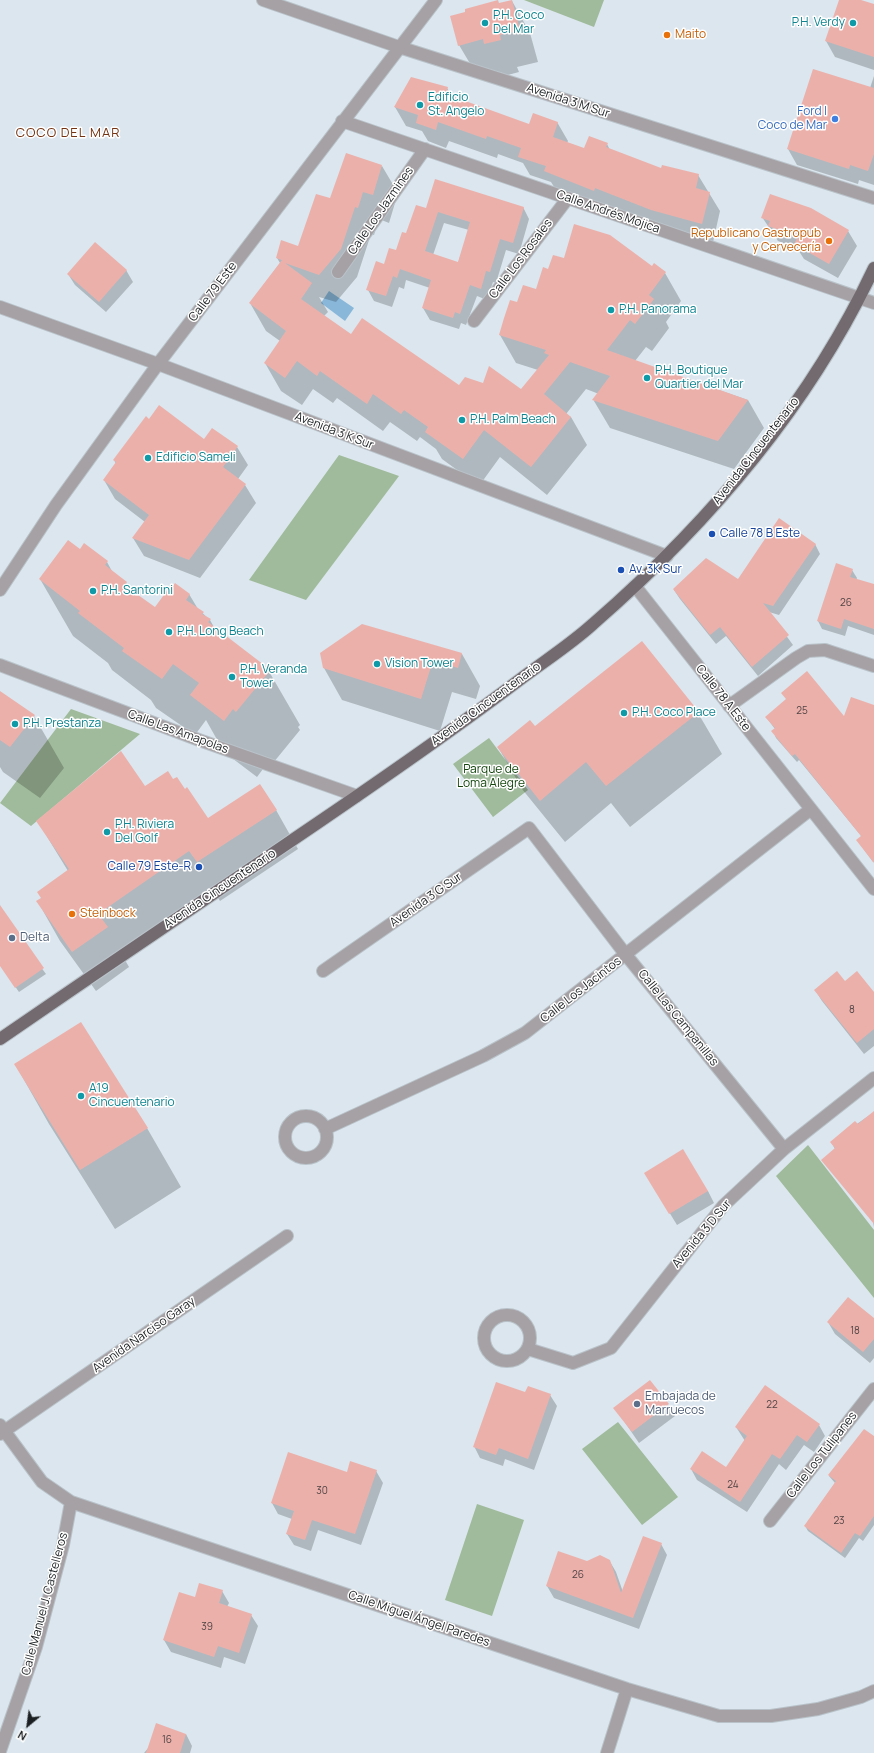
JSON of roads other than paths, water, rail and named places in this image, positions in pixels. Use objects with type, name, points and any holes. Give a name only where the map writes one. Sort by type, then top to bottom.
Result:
[{"type":"main road","name":"Avenida Cincuentenario","points":[[0,1039],[357,796],[481,709],[591,626],[667,556],[731,487],[788,413],[827,353],[860,298],[874,268]]},
{"type":"street","name":"Avenida 3 M Sur","points":[[263,0],[399,47],[874,198]]},
{"type":"street","name":"Calle 79 Este","points":[[0,590],[56,505],[158,364],[342,121],[436,0]]},
{"type":"street","name":"Calle Andrés Mojica","points":[[342,121],[874,303]]},
{"type":"street","name":"Calle Los Jazmines","points":[[338,272],[425,149]]},
{"type":"street","name":"Calle Los Rosales","points":[[474,321],[568,198]]},
{"type":"street","name":"Avenida 3 K Sur","points":[[0,307],[158,364],[667,556]]},
{"type":"street","name":"Calle 78 A Este","points":[[635,586],[874,889]]},
{"type":"street","points":[[729,706],[808,651],[825,650],[874,666]]},
{"type":"street","name":"Calle Las Amapolas","points":[[0,665],[199,740],[357,796]]},
{"type":"street","name":"Calle Los Jacintos","points":[[325,1129],[483,1056],[525,1033],[811,809]]},
{"type":"street","name":"Calle Las Campanillas","points":[[529,828],[626,955],[784,1149]]},
{"type":"street","name":"Avenida 3 G Sur","points":[[323,971],[529,828]]},
{"type":"street","name":"Avenida 3 D Sur","points":[[528,1349],[573,1363],[611,1348],[723,1206],[784,1149],[874,1078]]},
{"type":"street","name":"Avenida Narciso Garay","points":[[1,1430],[287,1236]]},
{"type":"street","name":"Calle Los Tulipanes","points":[[770,1521],[874,1389]]},
{"type":"street","name":"Calle Miguel Ángel Paredes","points":[[1,1430],[42,1482],[71,1502],[628,1689],[719,1716],[771,1716],[818,1709],[861,1697],[874,1691]]},
{"type":"street","name":"Calle Manuel J. Castelleros","points":[[0,1751],[36,1647],[63,1545],[71,1502]]},
{"type":"street","points":[[607,1753],[628,1689]]},
{"type":"water","points":[[329,291],[354,308],[345,321],[321,303]]},
{"type":"place","name":"P.H. Coco Del Mar","points":[[485,23]]},
{"type":"place","name":"P.H. Verdy","points":[[853,23]]},
{"type":"place","name":"Maito","points":[[667,35]]},
{"type":"place","name":"Edificio St. Angelo","points":[[420,105]]},
{"type":"place","name":"Ford | Coco de Mar","points":[[835,119]]},
{"type":"place","name":"Republicano Gastropub y Cervecería","points":[[829,241]]},
{"type":"place","name":"P.H. Panorama","points":[[611,310]]},
{"type":"place","name":"P.H. Boutique Quartier del Mar","points":[[647,378]]},
{"type":"place","name":"P.H. Palm Beach","points":[[462,420]]},
{"type":"place","name":"Edificio Sameli","points":[[148,458]]},
{"type":"place","name":"Calle 78 B Este","points":[[712,534]]},
{"type":"place","name":"Av. 3K Sur","points":[[621,570]]},
{"type":"place","name":"P.H. Santorini","points":[[93,591]]},
{"type":"place","name":"P.H. Long Beach","points":[[169,632]]},
{"type":"place","name":"Vision Tower","points":[[377,664]]},
{"type":"place","name":"P.H. Veranda Tower","points":[[232,677]]},
{"type":"place","name":"P.H. Coco Place","points":[[624,713]]},
{"type":"place","name":"P.H. Prestanza","points":[[15,724]]},
{"type":"place","name":"P.H. Riviera Del Golf","points":[[107,832]]},
{"type":"place","name":"Calle 79 Este-R","points":[[199,867]]},
{"type":"place","name":"Steinbock","points":[[72,914]]},
{"type":"place","name":"Delta","points":[[12,938]]},
{"type":"place","name":"A19 Cincuentenario","points":[[81,1096]]},
{"type":"place","name":"Embajada de Marruecos","points":[[637,1404]]},
{"type":"district","name":"COCO DEL MAR","points":[[68,133]]},
{"type":"park label","name":"Parque de Loma Alegre","points":[[491,777]]}]
